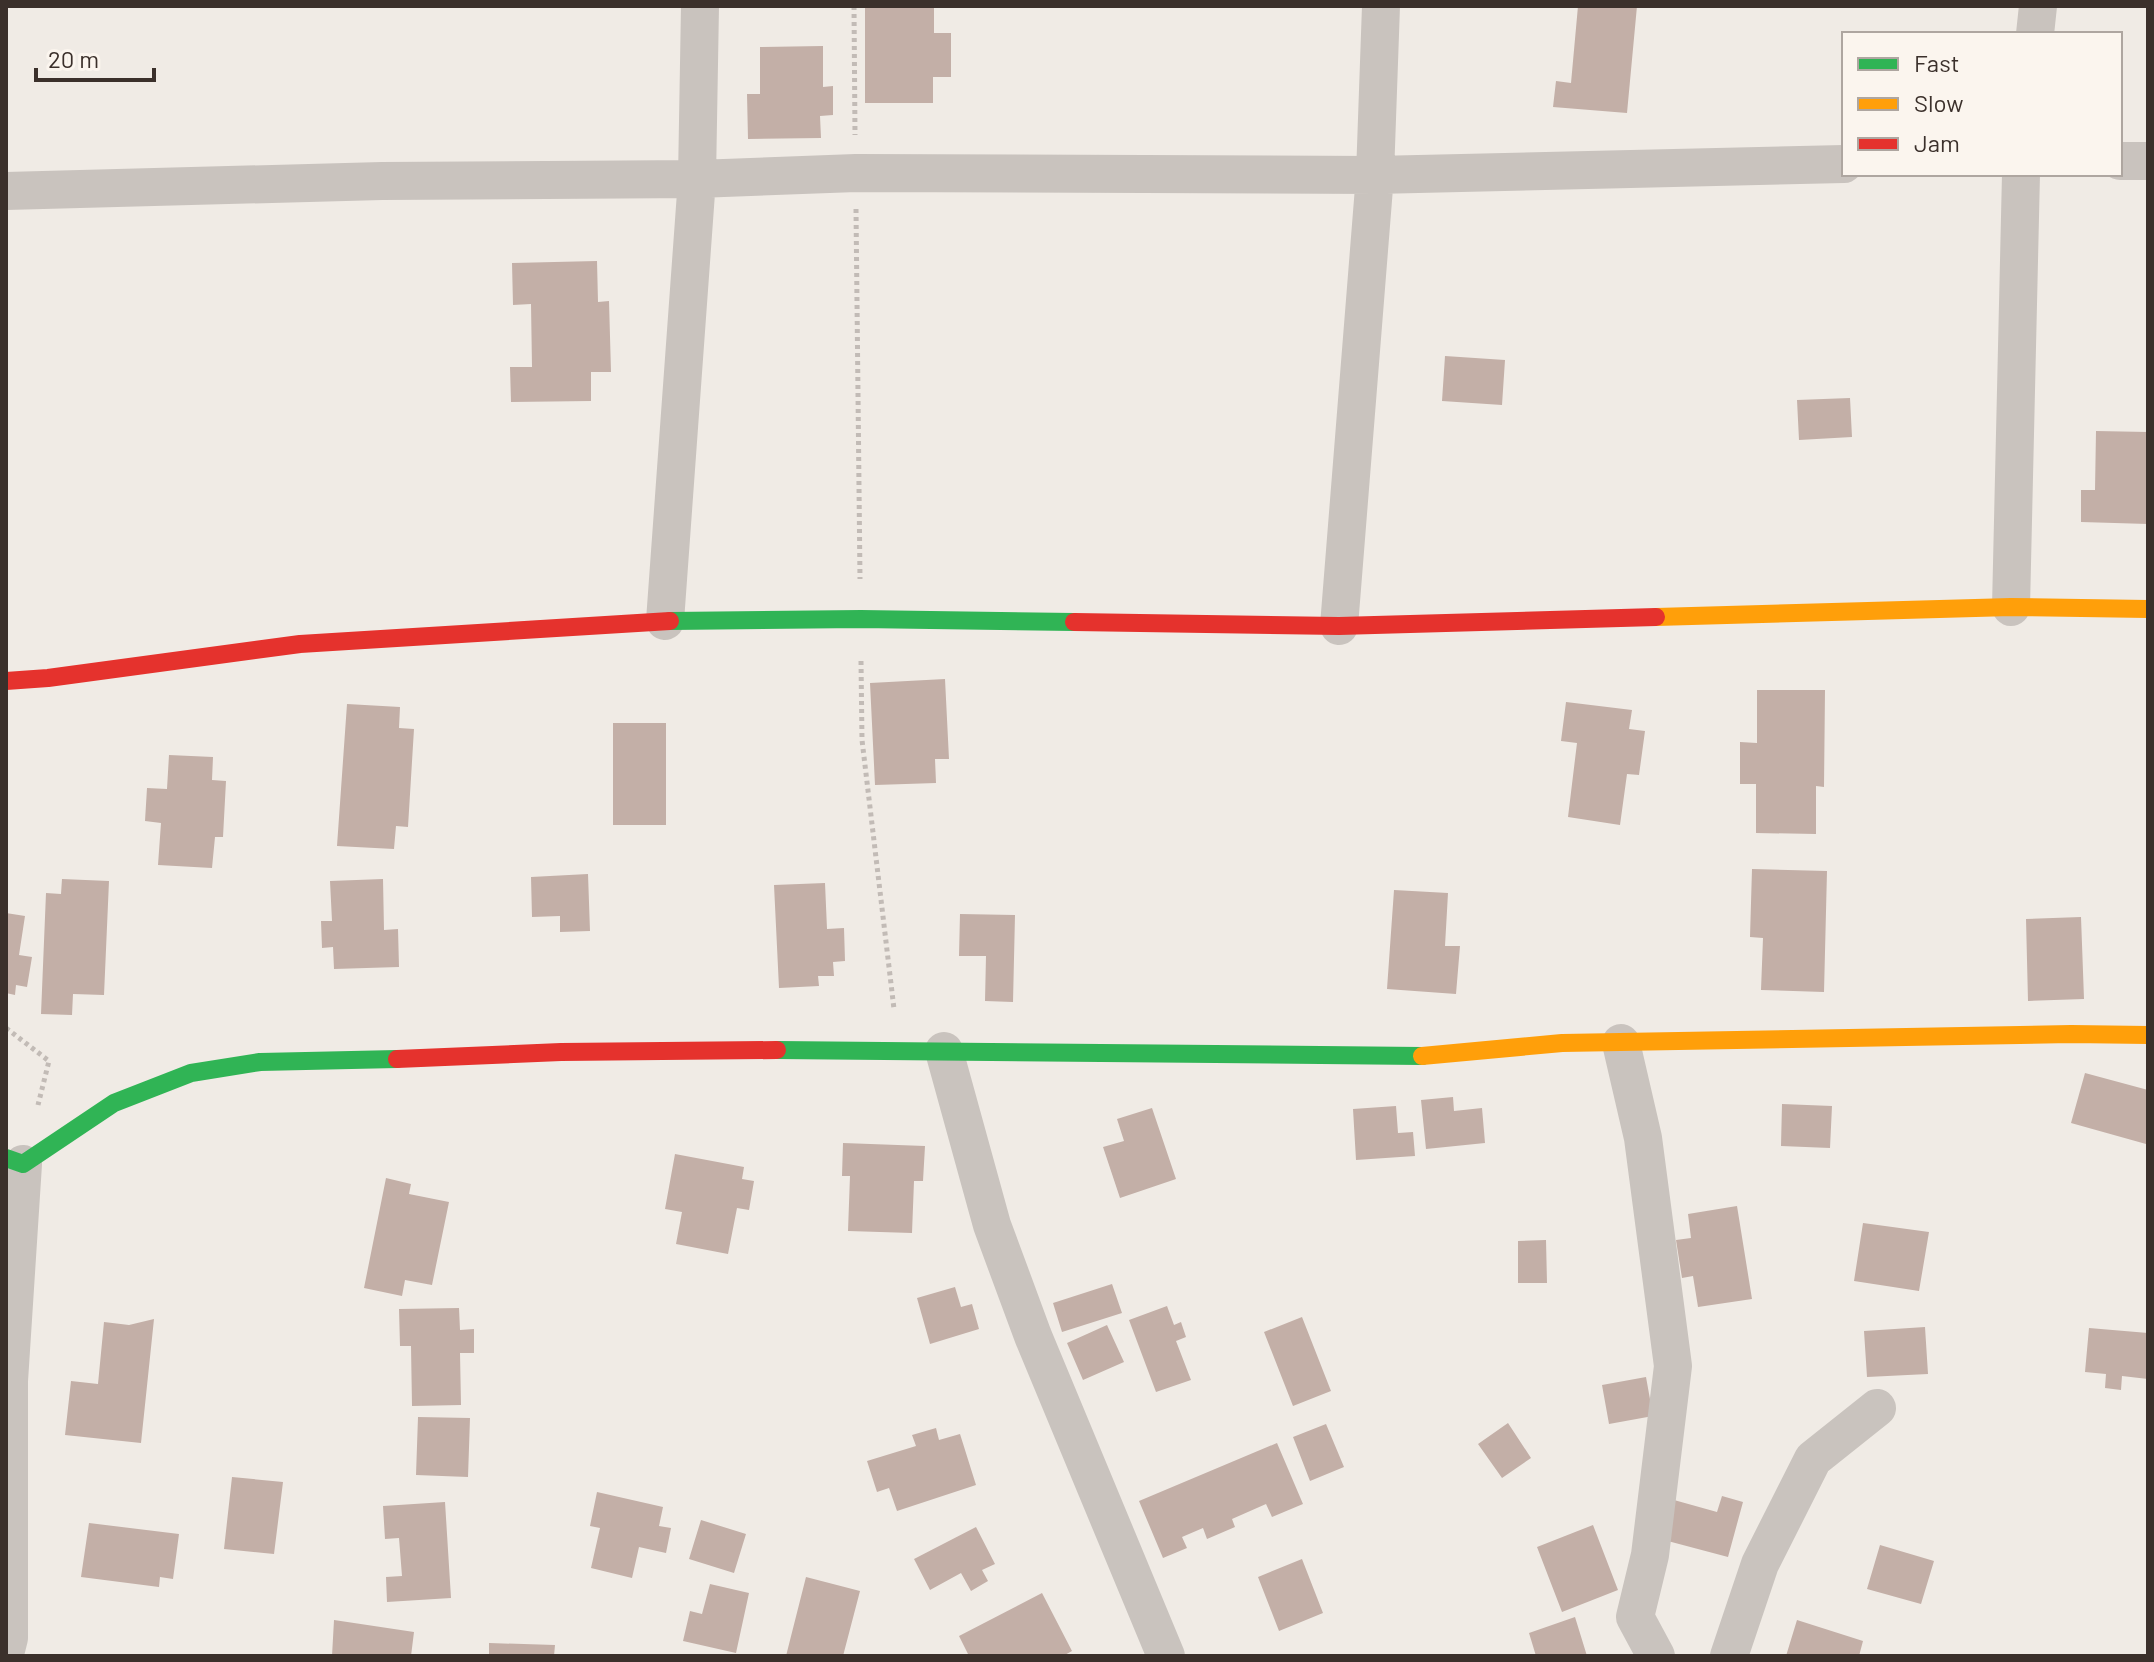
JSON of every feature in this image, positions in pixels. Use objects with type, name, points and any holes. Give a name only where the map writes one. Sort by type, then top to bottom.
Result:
[{"type":"street","points":[[665,621],[697,179],[700,6]]},
{"type":"street","points":[[1339,626],[1375,175],[1381,6]]},
{"type":"street","points":[[2035,32],[2038,6]]},
{"type":"street","points":[[2122,161],[2148,161]]},
{"type":"street","points":[[6,191],[382,181],[697,179],[856,173],[1375,175],[1842,164]]},
{"type":"street","points":[[2011,607],[2021,176]]},
{"type":"street","points":[[6,681],[300,644],[665,621],[861,619],[1339,626],[2011,607],[2148,609]]},
{"type":"street","points":[[6,1650],[9,1638],[9,1381],[14,1161],[114,1103],[191,1073],[260,1062],[561,1052],[962,1049],[1413,1057],[1562,1043],[2148,1035]]},
{"type":"street","points":[[1621,1043],[1643,1138],[1673,1366],[1650,1555],[1635,1617],[1656,1656]]},
{"type":"street","points":[[944,1051],[992,1225],[1033,1336],[1166,1656]]},
{"type":"street","points":[[1729,1656],[1760,1564],[1813,1459],[1877,1408]]},
{"type":"path","points":[[854,6],[862,740],[899,1049]]},
{"type":"path","points":[[6,1028],[49,1061],[38,1105]]},
{"type":"building","points":[[865,6],[934,6],[934,33],[951,33],[951,77],[933,77],[933,103],[865,103]]},
{"type":"building","points":[[1578,6],[1637,6],[1627,113],[1553,107],[1556,81],[1571,83]]},
{"type":"building","points":[[823,46],[823,87],[833,86],[833,115],[820,116],[821,138],[748,139],[747,94],[760,94],[760,47]]},
{"type":"building","points":[[597,261],[598,302],[609,301],[611,372],[591,372],[591,401],[511,402],[510,367],[532,367],[531,304],[513,305],[512,263]]},
{"type":"building","points":[[1445,356],[1505,360],[1502,405],[1442,401]]},
{"type":"building","points":[[1850,398],[1852,437],[1799,440],[1797,400]]},
{"type":"building","points":[[2096,431],[2148,432],[2148,524],[2081,522],[2081,490],[2095,490]]},
{"type":"building","points":[[945,679],[949,759],[935,759],[936,783],[875,785],[870,683]]},
{"type":"building","points":[[1757,690],[1825,690],[1824,787],[1816,786],[1816,834],[1756,833],[1756,784],[1740,784],[1740,742],[1757,743]]},
{"type":"building","points":[[1566,702],[1632,710],[1629,729],[1645,731],[1639,775],[1627,774],[1620,825],[1568,817],[1577,743],[1561,741]]},
{"type":"building","points":[[347,704],[400,707],[399,728],[414,729],[408,827],[396,826],[394,849],[337,846]]},
{"type":"building","points":[[613,723],[666,723],[666,825],[613,825]]},
{"type":"building","points":[[169,755],[213,757],[212,780],[226,781],[223,837],[215,837],[212,868],[158,865],[161,823],[145,821],[147,788],[167,789]]},
{"type":"building","points":[[1752,869],[1827,871],[1824,992],[1761,990],[1763,938],[1750,937]]},
{"type":"building","points":[[588,874],[590,931],[560,932],[560,916],[532,917],[531,877]]},
{"type":"building","points":[[62,879],[109,881],[104,995],[73,994],[72,1015],[41,1014],[46,893],[61,894]]},
{"type":"building","points":[[383,879],[384,930],[398,929],[399,967],[334,969],[333,947],[322,948],[321,921],[332,921],[330,881]]},
{"type":"building","points":[[825,883],[827,929],[844,928],[845,961],[833,962],[834,976],[818,976],[819,986],[779,988],[774,885]]},
{"type":"building","points":[[1394,890],[1448,893],[1445,946],[1460,946],[1456,994],[1387,989]]},
{"type":"building","points":[[6,913],[25,916],[19,955],[32,957],[27,987],[16,985],[15,995],[6,993]]},
{"type":"building","points":[[960,914],[1015,915],[1013,1002],[985,1001],[986,956],[959,956]]},
{"type":"building","points":[[2081,917],[2084,999],[2028,1001],[2026,919]]},
{"type":"building","points":[[2085,1073],[2148,1090],[2146,1144],[2071,1123]]},
{"type":"building","points":[[1453,1097],[1454,1111],[1482,1108],[1485,1143],[1426,1149],[1421,1100]]},
{"type":"building","points":[[1782,1104],[1832,1106],[1830,1148],[1781,1146]]},
{"type":"building","points":[[1396,1106],[1398,1133],[1413,1132],[1415,1156],[1356,1160],[1353,1109]]},
{"type":"building","points":[[1152,1108],[1176,1179],[1120,1198],[1103,1147],[1124,1141],[1117,1119]]},
{"type":"building","points":[[843,1143],[925,1146],[923,1181],[914,1181],[912,1233],[848,1231],[850,1176],[842,1176]]},
{"type":"building","points":[[675,1154],[744,1167],[742,1179],[754,1181],[749,1210],[737,1208],[728,1254],[676,1244],[682,1212],[665,1209]]},
{"type":"building","points":[[386,1178],[411,1184],[409,1194],[449,1202],[432,1285],[405,1280],[402,1296],[364,1288]]},
{"type":"building","points":[[1737,1206],[1752,1299],[1698,1307],[1693,1276],[1682,1278],[1676,1240],[1691,1238],[1688,1214]]},
{"type":"building","points":[[1863,1223],[1929,1232],[1919,1291],[1854,1281]]},
{"type":"building","points":[[1546,1240],[1547,1283],[1518,1283],[1518,1241]]},
{"type":"building","points":[[1112,1284],[1122,1313],[1062,1332],[1053,1303]]},
{"type":"building","points":[[955,1287],[961,1307],[972,1304],[979,1329],[930,1344],[917,1298]]},
{"type":"building","points":[[1167,1306],[1174,1325],[1181,1322],[1186,1337],[1176,1341],[1191,1380],[1156,1392],[1129,1320]]},
{"type":"building","points":[[459,1308],[460,1330],[474,1329],[474,1353],[460,1353],[461,1405],[412,1406],[411,1346],[400,1346],[399,1309]]},
{"type":"building","points":[[1302,1317],[1331,1391],[1293,1406],[1264,1332]]},
{"type":"building","points":[[154,1319],[141,1443],[65,1435],[71,1381],[98,1384],[104,1322],[129,1325]]},
{"type":"building","points":[[1107,1325],[1124,1362],[1083,1380],[1067,1343]]},
{"type":"building","points":[[1925,1327],[1928,1374],[1867,1377],[1864,1331]]},
{"type":"building","points":[[2089,1328],[2148,1333],[2148,1379],[2122,1376],[2121,1390],[2105,1388],[2106,1374],[2085,1372]]},
{"type":"building","points":[[1646,1377],[1653,1416],[1609,1424],[1602,1385]]},
{"type":"building","points":[[418,1417],[470,1418],[468,1477],[416,1475]]},
{"type":"building","points":[[1508,1423],[1531,1458],[1502,1478],[1478,1444]]},
{"type":"building","points":[[1326,1424],[1344,1467],[1310,1481],[1293,1437]]},
{"type":"building","points":[[936,1428],[939,1440],[960,1434],[976,1485],[897,1511],[889,1488],[877,1492],[867,1461],[916,1446],[912,1435]]},
{"type":"building","points":[[1277,1443],[1303,1504],[1272,1517],[1266,1504],[1232,1519],[1235,1527],[1207,1539],[1203,1528],[1182,1537],[1187,1548],[1163,1558],[1139,1501]]},
{"type":"building","points":[[232,1477],[283,1482],[274,1554],[224,1549]]},
{"type":"building","points":[[597,1492],[663,1507],[659,1526],[671,1528],[666,1553],[639,1547],[632,1578],[591,1568],[600,1528],[590,1526]]},
{"type":"building","points":[[1722,1496],[1743,1502],[1728,1557],[1664,1540],[1674,1500],[1717,1512]]},
{"type":"building","points":[[445,1502],[451,1598],[387,1602],[386,1577],[402,1576],[399,1538],[385,1539],[383,1506]]},
{"type":"building","points":[[701,1520],[746,1534],[734,1573],[689,1559]]},
{"type":"building","points":[[89,1523],[179,1534],[173,1579],[160,1577],[159,1587],[81,1577]]},
{"type":"building","points":[[1593,1525],[1618,1590],[1562,1612],[1537,1547]]},
{"type":"building","points":[[976,1527],[995,1564],[982,1570],[988,1581],[971,1591],[961,1573],[930,1590],[914,1559]]},
{"type":"building","points":[[1880,1545],[1934,1561],[1921,1604],[1867,1589]]},
{"type":"building","points":[[1302,1559],[1323,1613],[1279,1631],[1258,1577]]},
{"type":"building","points":[[806,1577],[860,1591],[843,1656],[786,1656]]},
{"type":"building","points":[[710,1584],[749,1593],[736,1653],[683,1641],[690,1611],[702,1614]]},
{"type":"building","points":[[1042,1593],[1072,1651],[1063,1656],[969,1656],[959,1636]]},
{"type":"building","points":[[1575,1617],[1587,1656],[1536,1656],[1529,1633]]},
{"type":"building","points":[[334,1620],[414,1632],[411,1656],[332,1656]]},
{"type":"building","points":[[1797,1620],[1863,1641],[1859,1656],[1786,1656]]},
{"type":"building","points":[[489,1643],[555,1645],[554,1656],[489,1656]]},
{"type":"traffic: fast","points":[[670,621],[861,619],[1074,622]]},
{"type":"traffic: fast","points":[[777,1050],[1422,1056]]},
{"type":"traffic: fast","points":[[6,1158],[23,1164],[114,1103],[191,1073],[260,1062],[397,1059]]},
{"type":"traffic: slow","points":[[1656,617],[2011,607],[2148,609]]},
{"type":"traffic: slow","points":[[1422,1056],[1562,1043],[2148,1035]]},
{"type":"traffic: jam","points":[[1074,622],[1339,626],[1656,617]]},
{"type":"traffic: jam","points":[[6,681],[300,644],[670,621]]},
{"type":"traffic: jam","points":[[397,1059],[561,1052],[777,1050]]}]
